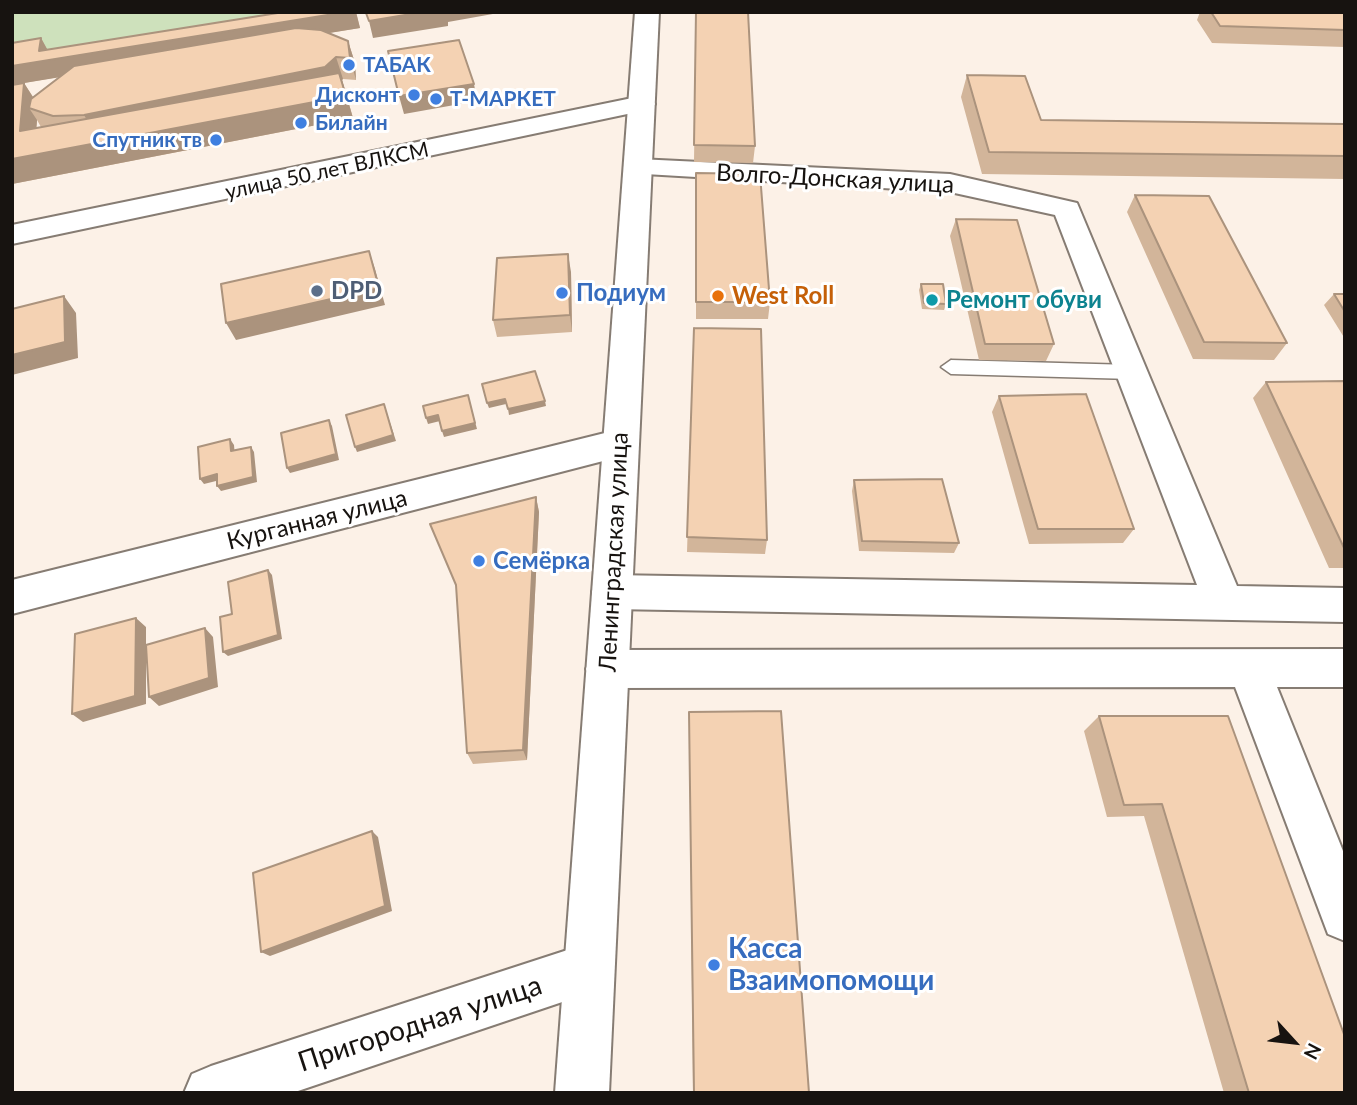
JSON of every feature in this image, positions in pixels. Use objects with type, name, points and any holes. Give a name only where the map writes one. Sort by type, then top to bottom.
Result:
[{"type":"street","name":"Ленинградская улица","points":[[582,1093],[647,12]]},
{"type":"street","name":"улица 50 лет ВЛКСМ","points":[[12,235],[642,104]]},
{"type":"street","name":"Волго-Донская улица","points":[[638,167],[950,183],[1067,209],[1224,603]]},
{"type":"street","name":"Курганная улица","points":[[12,597],[621,443]]},
{"type":"street","points":[[612,593],[1345,605]]},
{"type":"street","points":[[1248,667],[1345,917]]},
{"type":"street","points":[[607,669],[1345,668]]},
{"type":"street","name":"Пригородная улица","points":[[211,1093],[589,968]]},
{"type":"lane","points":[[951,367],[1132,372]]},
{"type":"green space","points":[[12,12],[337,12],[12,60]]},
{"type":"building","points":[[284,12],[346,12],[12,66],[12,43],[41,38],[39,51]]},
{"type":"building","points":[[423,12],[369,21],[366,13]]},
{"type":"building","points":[[696,12],[748,12],[755,146],[694,145]]},
{"type":"building","points":[[1211,12],[1345,12],[1345,30],[1220,26]]},
{"type":"building","points":[[296,28],[321,30],[348,41],[350,58],[336,57],[325,67],[84,115],[53,116],[29,108],[31,99],[74,66]]},
{"type":"building","points":[[459,40],[474,84],[399,96],[388,51]]},
{"type":"building","points":[[339,73],[346,96],[12,159],[12,85],[24,83],[20,131]]},
{"type":"building","points":[[967,75],[1025,76],[1041,120],[1345,124],[1345,156],[989,152]]},
{"type":"building","points":[[696,173],[760,174],[770,302],[696,302]]},
{"type":"building","points":[[1135,195],[1209,196],[1287,343],[1204,342]]},
{"type":"building","points":[[956,219],[1017,220],[1054,344],[985,344]]},
{"type":"building","points":[[369,251],[379,288],[226,323],[221,284]]},
{"type":"building","points":[[568,254],[570,315],[493,320],[497,258]]},
{"type":"building","points":[[921,284],[943,284],[946,304],[924,303]]},
{"type":"building","points":[[1334,294],[1345,294],[1345,312]]},
{"type":"building","points":[[64,296],[65,342],[12,355],[12,309]]},
{"type":"building","points":[[694,328],[761,329],[767,540],[687,537]]},
{"type":"building","points":[[535,371],[545,401],[508,409],[505,399],[487,403],[482,384]]},
{"type":"building","points":[[1345,381],[1345,550],[1266,382]]},
{"type":"building","points":[[1086,394],[1134,529],[1038,529],[999,396]]},
{"type":"building","points":[[468,395],[475,423],[442,431],[438,415],[426,418],[423,406]]},
{"type":"building","points":[[384,404],[393,435],[355,447],[346,415]]},
{"type":"building","points":[[329,420],[336,454],[287,468],[281,433]]},
{"type":"building","points":[[230,439],[231,451],[251,447],[253,477],[217,486],[217,474],[200,479],[198,447]]},
{"type":"building","points":[[942,479],[959,543],[862,541],[854,480]]},
{"type":"building","points":[[536,497],[523,750],[467,753],[456,585],[430,524]]},
{"type":"building","points":[[268,570],[278,635],[223,652],[220,617],[232,614],[228,582]]},
{"type":"building","points":[[136,618],[135,696],[72,714],[75,634]]},
{"type":"building","points":[[205,628],[209,678],[149,697],[146,645]]},
{"type":"building","points":[[781,711],[809,1093],[694,1093],[689,712]]},
{"type":"building","points":[[1099,716],[1228,716],[1345,1037],[1345,1093],[1249,1093],[1162,804],[1124,805]]},
{"type":"building","points":[[372,831],[385,906],[261,952],[253,873]]},
{"type":"place","name":"ТАБАК","points":[[349,65]]},
{"type":"place","name":"Дисконт","points":[[414,95]]},
{"type":"place","name":"Т-МАРКЕТ","points":[[436,99]]},
{"type":"place","name":"Билайн","points":[[301,123]]},
{"type":"place","name":"Спутник тв","points":[[216,140]]},
{"type":"place","name":"DPD","points":[[317,291]]},
{"type":"place","name":"Подиум","points":[[562,293]]},
{"type":"place","name":"West Roll","points":[[718,296]]},
{"type":"place","name":"Ремонт обуви","points":[[932,300]]},
{"type":"place","name":"Семёрка","points":[[479,561]]},
{"type":"place","name":"Касса Взаимопомощи","points":[[714,965]]}]
